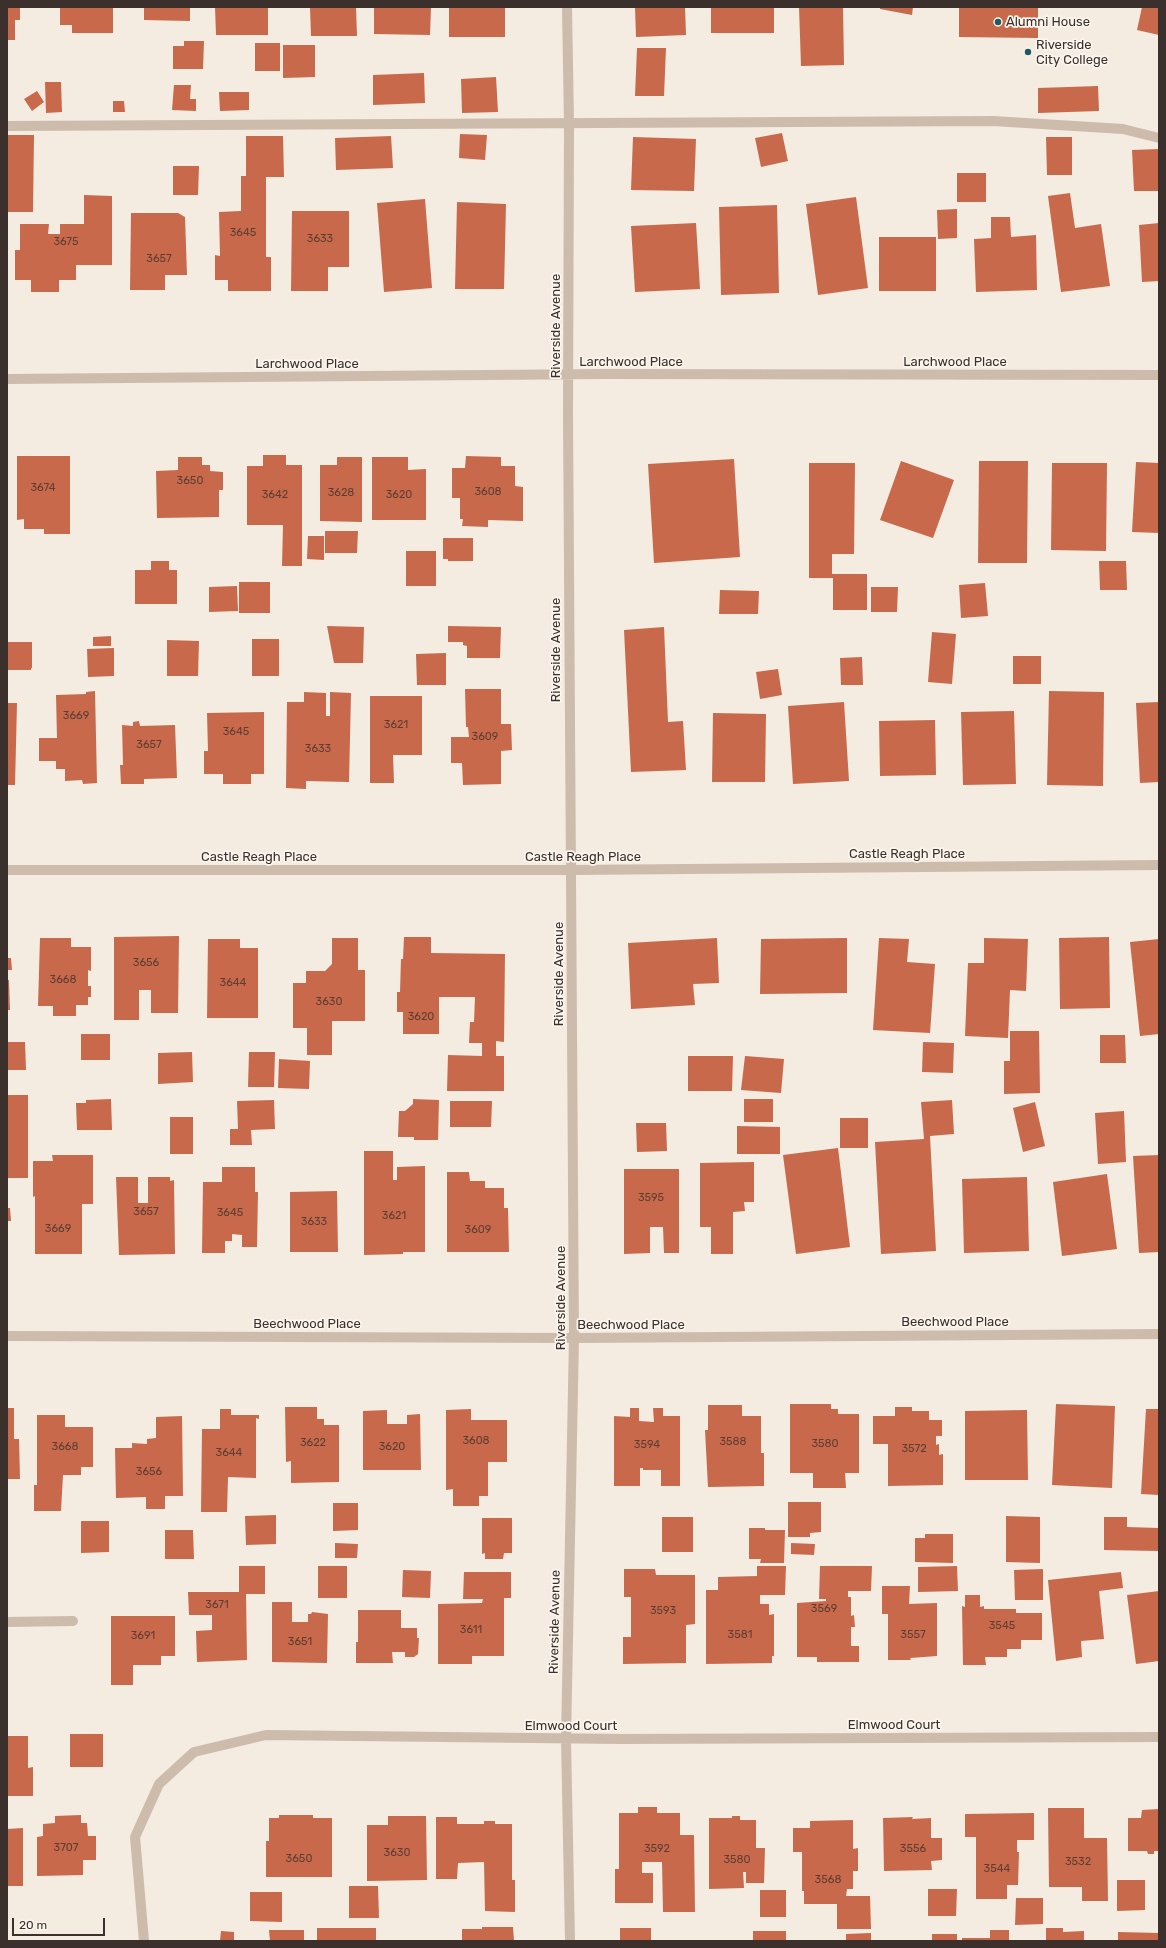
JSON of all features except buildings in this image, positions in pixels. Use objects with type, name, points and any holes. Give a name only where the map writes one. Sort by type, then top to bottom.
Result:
[{"type":"street","name":"Riverside Avenue","points":[[567,7],[569,123],[570,870],[574,1338],[566,1739],[570,1941]]},
{"type":"street","points":[[7,126],[993,121],[1123,129],[1159,138]]},
{"type":"street","name":"Larchwood Place","points":[[7,379],[569,375],[1159,375]]},
{"type":"street","name":"Castle Reagh Place","points":[[7,870],[570,870],[1159,865]]},
{"type":"street","name":"Beechwood Place","points":[[7,1336],[574,1338],[1159,1334]]},
{"type":"street","points":[[7,1622],[73,1621]]},
{"type":"street","name":"Elmwood Court","points":[[144,1941],[135,1836],[159,1784],[194,1752],[266,1735],[566,1739],[1159,1737]]},
{"type":"place","name":"Alumni House","points":[[998,22]]},
{"type":"place","name":"Riverside City College","points":[[1028,52]]}]
